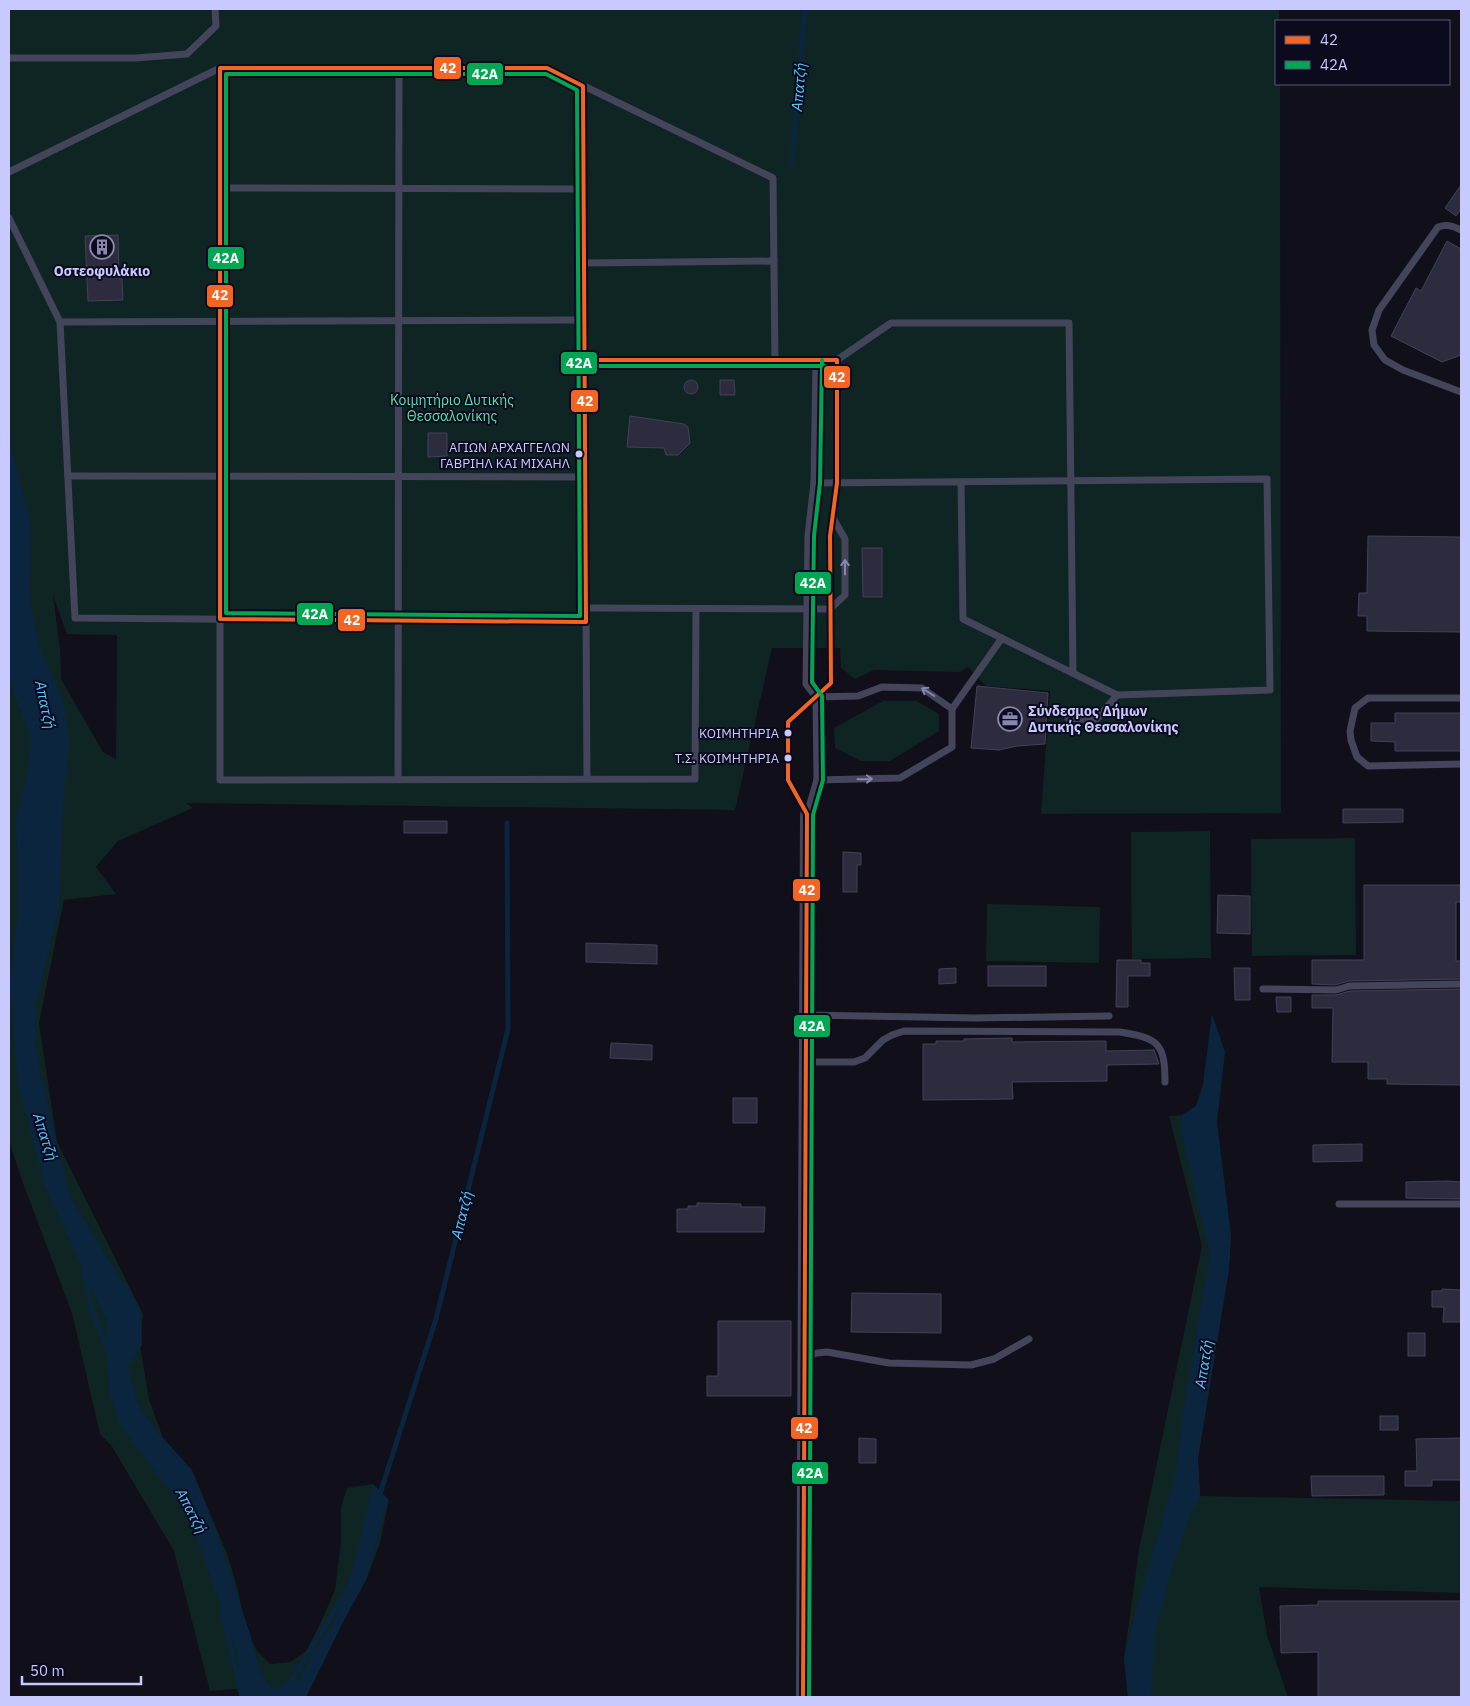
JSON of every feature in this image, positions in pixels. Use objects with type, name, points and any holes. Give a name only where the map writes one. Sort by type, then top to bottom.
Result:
[{"type":"street","points":[[803,1697],[807,814]]},
{"type":"lane","points":[[9,58],[136,58],[186,54],[216,26],[215,9]]},
{"type":"lane","points":[[220,68],[220,780],[696,779],[696,609]]},
{"type":"lane","points":[[9,172],[220,68],[547,68],[773,178],[775,360]]},
{"type":"lane","points":[[398,68],[398,779]]},
{"type":"lane","points":[[583,86],[586,779]]},
{"type":"lane","points":[[220,188],[584,189]]},
{"type":"lane","points":[[9,218],[60,322],[75,618],[586,622]]},
{"type":"lane","points":[[1461,230],[1452,225],[1445,224],[1438,227],[1379,310],[1372,330],[1374,345],[1384,360],[1403,370],[1461,390]]},
{"type":"lane","points":[[584,263],[774,261]]},
{"type":"lane","points":[[60,322],[584,320]]},
{"type":"lane","points":[[584,360],[837,360],[891,323],[1069,323],[1073,673]]},
{"type":"lane","points":[[807,814],[817,780],[816,697],[806,684],[808,536],[814,483],[816,360]]},
{"type":"lane","points":[[807,814],[788,780],[788,722],[831,683],[830,536],[837,483],[837,360]]},
{"type":"lane","points":[[68,476],[585,477]]},
{"type":"lane","points":[[814,483],[1071,481],[1267,480],[1270,690],[1117,695],[963,619],[961,482]]},
{"type":"lane","points":[[586,608],[830,609],[845,595],[845,539],[832,518]]},
{"type":"lane","points":[[817,780],[900,778],[952,747],[952,709],[1002,638]]},
{"type":"lane","points":[[816,697],[858,696],[882,688],[922,688],[952,709]]},
{"type":"lane","points":[[1068,718],[1096,720],[1117,695]]},
{"type":"lane","points":[[1461,698],[1368,698],[1356,708],[1350,731],[1357,757],[1368,766],[1461,764]]},
{"type":"lane","points":[[1264,989],[1336,990],[1349,986],[1461,984]]},
{"type":"lane","points":[[806,1015],[975,1018],[1109,1016]]},
{"type":"lane","points":[[805,1062],[854,1062],[865,1058],[883,1040],[904,1032],[1120,1032],[1149,1039],[1160,1046],[1165,1082]]},
{"type":"lane","points":[[1339,1204],[1461,1204]]},
{"type":"lane","points":[[805,1357],[827,1352],[889,1363],[971,1364],[994,1359],[1030,1339]]},
{"type":"green space","name":"Κοιμητήριο Δυτικής Θεσσαλονίκης","points":[[9,9],[1279,9],[1279,20],[1275,20],[1275,85],[1280,85],[1281,813],[1041,814],[1050,691],[986,686],[968,667],[960,672],[874,670],[855,679],[841,668],[840,648],[772,648],[735,810],[186,803],[193,808],[118,841],[96,867],[116,894],[64,900],[39,1023],[57,1142],[143,1314],[140,1345],[149,1400],[165,1443],[195,1477],[227,1554],[238,1590],[245,1627],[257,1651],[270,1664],[290,1662],[306,1651],[335,1590],[341,1542],[341,1507],[347,1488],[373,1484],[389,1500],[380,1543],[367,1578],[306,1697],[248,1688],[210,1691],[174,1551],[111,1445],[100,1434],[72,1313],[9,1141]],"holes":[[[53,595],[67,634],[117,635],[116,759],[103,752],[61,679],[60,649]]]},
{"type":"green space","points":[[883,701],[917,701],[939,714],[939,731],[890,761],[861,761],[835,748],[834,728]]},
{"type":"green space","points":[[1210,831],[1211,958],[1132,959],[1131,832]]},
{"type":"green space","points":[[1355,838],[1356,955],[1252,956],[1251,839]]},
{"type":"green space","points":[[987,904],[1100,907],[1099,963],[986,961]]},
{"type":"green space","points":[[1197,1114],[1231,1239],[1229,1264],[1198,1458],[1200,1496],[1461,1501],[1461,1593],[1259,1587],[1267,1635],[1288,1697],[1128,1697],[1124,1658],[1139,1549],[1202,1246],[1169,1116]]},
{"type":"water","points":[[9,439],[31,526],[30,601],[39,646],[64,704],[70,741],[64,793],[59,908],[32,1020],[40,1073],[70,1197],[108,1260],[130,1291],[141,1315],[142,1345],[128,1366],[137,1403],[155,1429],[192,1470],[212,1520],[232,1579],[260,1672],[272,1689],[299,1680],[315,1650],[334,1622],[354,1564],[373,1484],[388,1499],[367,1578],[306,1697],[242,1697],[237,1652],[189,1516],[121,1427],[109,1391],[107,1322],[44,1184],[18,1084],[10,985],[19,904],[16,820],[27,776],[31,737],[14,695],[9,669]]},
{"type":"water","points":[[1212,1014],[1225,1052],[1217,1122],[1231,1235],[1229,1270],[1198,1458],[1200,1496],[1191,1512],[1172,1568],[1155,1632],[1151,1697],[1128,1697],[1124,1658],[1174,1482],[1187,1387],[1210,1254],[1182,1136],[1182,1115],[1196,1106],[1203,1084]]},
{"type":"building","points":[[1461,185],[1461,209],[1456,216],[1445,208]]},
{"type":"building","points":[[118,235],[119,279],[122,279],[123,300],[88,301],[85,236]]},
{"type":"building","points":[[1447,241],[1461,249],[1461,355],[1442,362],[1391,336],[1416,288],[1421,291]]},
{"type":"building","points":[[691,380],[696,382],[698,387],[696,392],[691,394],[686,392],[684,387],[686,382]]},
{"type":"building","points":[[720,380],[734,380],[735,395],[720,395]]},
{"type":"building","points":[[630,416],[684,424],[688,427],[690,443],[678,455],[666,455],[664,448],[627,447]]},
{"type":"building","points":[[428,433],[447,433],[447,456],[428,457]]},
{"type":"building","points":[[1368,536],[1461,537],[1461,632],[1367,631],[1367,616],[1358,616],[1359,593],[1367,593]]},
{"type":"building","points":[[862,548],[882,548],[882,597],[863,597]]},
{"type":"building","name":"Σύνδεσμος Δήμων Δυτικής Θεσσαλονίκης","points":[[977,686],[1048,693],[1045,744],[1017,746],[999,750],[971,748]]},
{"type":"building","points":[[1395,713],[1461,713],[1461,751],[1395,751],[1395,742],[1371,741],[1371,723],[1395,723]]},
{"type":"building","points":[[1343,809],[1403,809],[1403,822],[1343,823]]},
{"type":"building","points":[[404,821],[447,821],[447,833],[404,833]]},
{"type":"building","points":[[843,852],[861,853],[861,865],[857,865],[857,892],[843,892]]},
{"type":"building","points":[[1364,885],[1461,885],[1461,902],[1456,902],[1456,961],[1461,961],[1461,979],[1349,981],[1335,985],[1312,984],[1312,960],[1364,960]]},
{"type":"building","points":[[1218,895],[1250,896],[1250,934],[1217,933]]},
{"type":"building","points":[[586,943],[657,945],[657,964],[586,962]]},
{"type":"building","points":[[1117,960],[1141,960],[1141,963],[1150,963],[1150,976],[1128,976],[1128,1007],[1116,1007]]},
{"type":"building","points":[[988,966],[1046,966],[1046,986],[988,986]]},
{"type":"building","points":[[956,968],[956,983],[939,984],[939,969]]},
{"type":"building","points":[[1234,968],[1250,968],[1250,1000],[1235,1000]]},
{"type":"building","points":[[1461,989],[1461,1085],[1387,1084],[1387,1079],[1368,1079],[1368,1062],[1332,1062],[1333,1008],[1312,1008],[1312,995],[1336,995],[1350,991]]},
{"type":"building","points":[[1276,997],[1291,997],[1291,1012],[1277,1012]]},
{"type":"building","points":[[1012,1038],[1012,1042],[1106,1041],[1106,1051],[1154,1050],[1159,1064],[1107,1065],[1107,1081],[1012,1082],[1013,1099],[923,1100],[923,1044],[936,1044],[936,1041],[964,1041],[964,1039]]},
{"type":"building","points":[[611,1043],[652,1045],[652,1060],[610,1058]]},
{"type":"building","points":[[733,1098],[757,1098],[757,1123],[733,1123]]},
{"type":"building","points":[[1362,1144],[1362,1161],[1313,1162],[1313,1145]]},
{"type":"building","points":[[1406,1182],[1461,1182],[1461,1199],[1406,1198]]},
{"type":"building","points":[[697,1203],[741,1204],[741,1207],[765,1207],[764,1232],[677,1232],[677,1209],[688,1209],[688,1206],[697,1206]]},
{"type":"building","points":[[1442,1289],[1461,1290],[1461,1322],[1443,1322],[1444,1307],[1432,1307],[1432,1291],[1442,1291]]},
{"type":"building","points":[[852,1293],[941,1294],[941,1333],[851,1332]]},
{"type":"building","points":[[718,1321],[791,1321],[791,1396],[707,1396],[707,1376],[718,1376]]},
{"type":"building","points":[[1408,1333],[1425,1333],[1425,1356],[1408,1356]]},
{"type":"building","points":[[1380,1416],[1398,1416],[1398,1430],[1380,1430]]},
{"type":"building","points":[[859,1438],[876,1439],[876,1463],[859,1463]]},
{"type":"building","points":[[1461,1438],[1461,1480],[1432,1480],[1432,1486],[1405,1486],[1405,1471],[1417,1471],[1416,1439]]},
{"type":"building","points":[[1311,1476],[1384,1476],[1384,1495],[1312,1496]]},
{"type":"building","points":[[1318,1601],[1461,1601],[1461,1697],[1318,1697],[1318,1652],[1281,1653],[1280,1606],[1318,1605]]},
{"type":"waterway","name":"Απατζή","points":[[792,165],[805,9]]},
{"type":"waterway","name":"Απατζή","points":[[379,1497],[436,1319],[508,1029],[507,823]]},
{"type":"waterway","name":"Απατζή","points":[[34,1007],[34,1038]]},
{"type":"waterway","name":"Απατζή","points":[[84,1269],[91,1307],[109,1354]]},
{"type":"waterway","name":"Απατζή","points":[[281,1697],[346,1592]]},
{"type":"waterway","name":"Απατζή","points":[[222,1609],[242,1697]]},
{"type":"transit line","name":"42","points":[[220,68],[547,68],[583,86],[586,622],[220,619],[220,68]]},
{"type":"transit line","name":"42Α","points":[[226,74],[546,74],[577,90],[580,616],[226,613],[226,74]]},
{"type":"transit line","name":"42","points":[[585,360],[837,360],[837,483],[830,536],[831,683],[788,722],[788,780],[807,814],[803,1697]]},
{"type":"transit line","name":"42Α","points":[[809,1697],[813,815],[823,780],[822,696],[812,682],[814,536],[820,483],[822,360]]},
{"type":"transit line","name":"42Α","points":[[585,366],[831,366],[831,384]]},
{"type":"place","name":"Οστεοφυλάκιο","points":[[102,247]]},
{"type":"place","name":"ΑΓΙΩΝ ΑΡΧΑΓΓΕΛΩΝ ΓΑΒΡΙΗΛ ΚΑΙ ΜΙΧΑΗΛ","points":[[579,454]]},
{"type":"place","name":"Σύνδεσμος Δήμων Δυτικής Θεσσαλονίκης","points":[[1010,719]]},
{"type":"place","name":"ΚΟΙΜΗΤΗΡΙΑ","points":[[788,733]]},
{"type":"place","name":"Τ.Σ. ΚΟΙΜΗΤΗΡΙΑ","points":[[788,758]]}]
